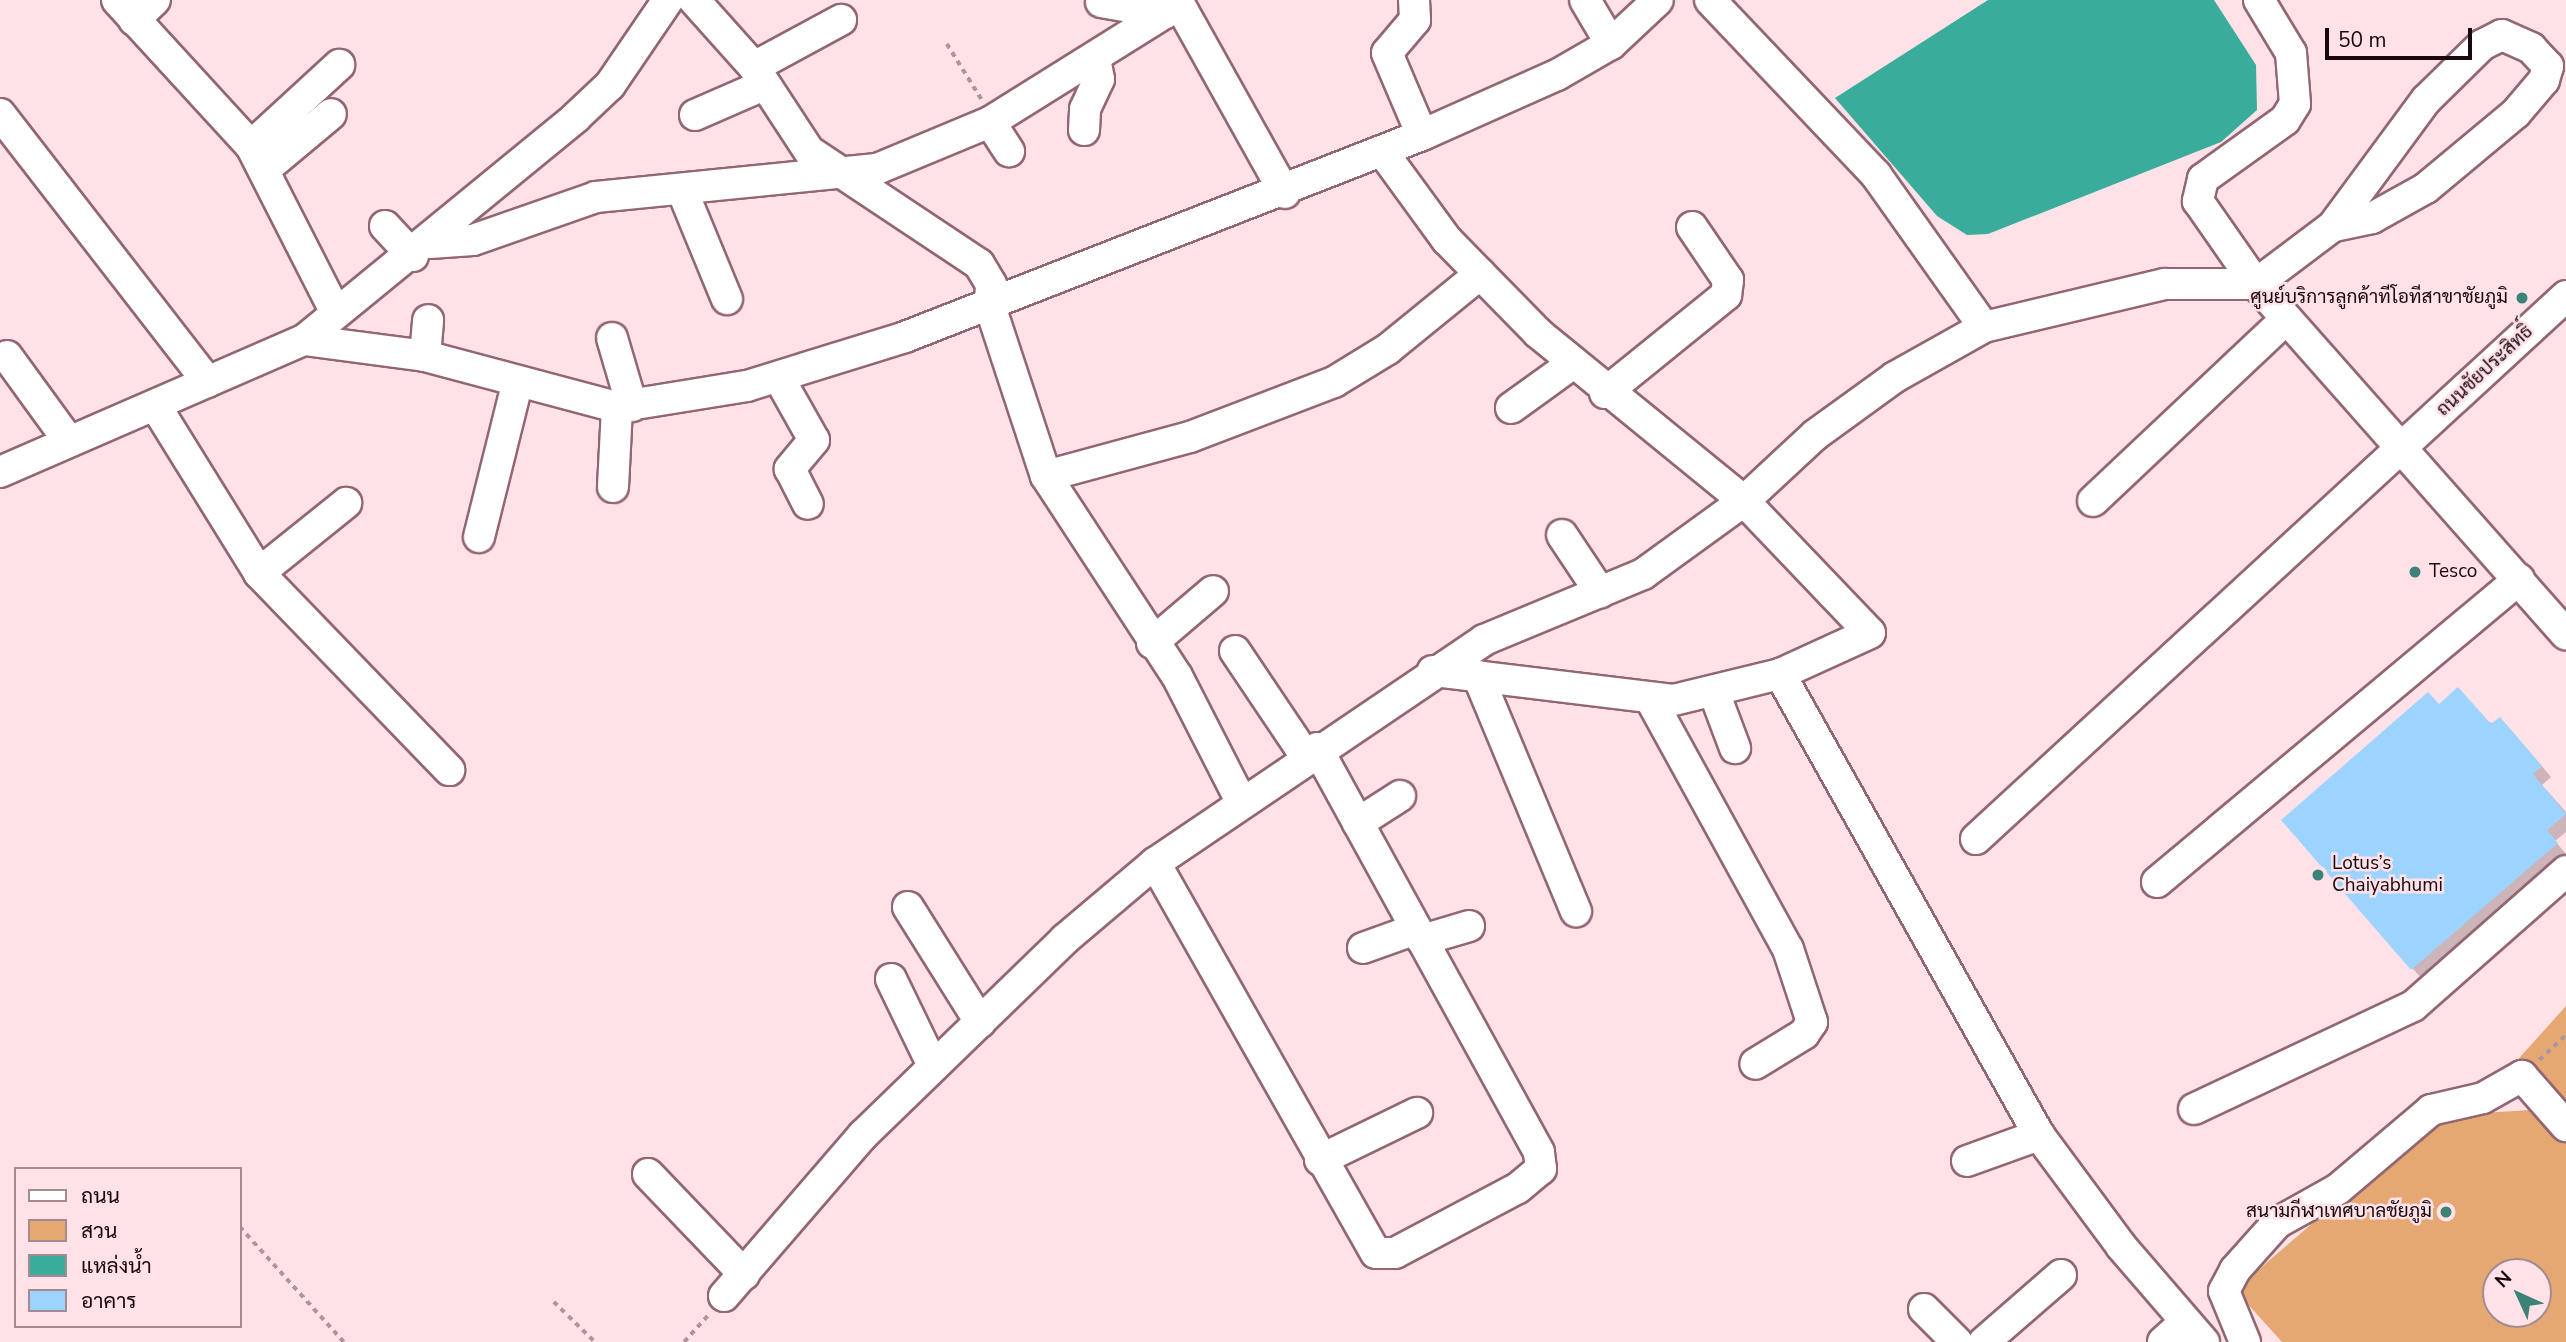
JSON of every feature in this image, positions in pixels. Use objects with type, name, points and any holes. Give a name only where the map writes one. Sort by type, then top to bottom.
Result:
[{"type":"street","points":[[0,472],[68,440],[304,340],[335,311],[422,249],[610,85],[668,0]]},
{"type":"street","points":[[694,0],[759,76],[809,151],[850,173],[979,264],[990,284],[990,306],[1046,477],[1152,643],[1177,676],[1242,803]]},
{"type":"street","points":[[1414,0],[1415,20],[1387,52],[1422,135]]},
{"type":"street","points":[[1585,0],[1611,44]]},
{"type":"street","points":[[304,340],[425,356],[517,385],[624,406],[779,378],[990,306],[1285,193],[1422,135],[1611,44],[1658,0]]},
{"type":"street","points":[[1710,0],[1876,175],[1984,327]]},
{"type":"street","points":[[2259,0],[2291,53],[2295,104],[2285,120],[2203,178],[2198,201],[2256,284],[2285,320],[2404,447],[2566,634]]},
{"type":"street","points":[[1101,2],[1173,6]]},
{"type":"street","points":[[384,226],[422,249],[472,240],[596,197],[850,173],[912,157],[990,122],[1095,59],[1173,6]]},
{"type":"street","points":[[1173,6],[1285,193]]},
{"type":"street","points":[[136,7],[257,158],[335,311]]},
{"type":"street","points":[[695,115],[759,76],[841,20]]},
{"type":"street","points":[[724,1296],[863,1135],[933,1066],[1155,863],[1311,752],[1484,640],[1643,574],[1744,501],[1815,435],[1875,392],[1984,327],[2165,284],[2256,284],[2333,226],[2449,72],[2502,35],[2541,56],[2548,66],[2544,80],[2516,113],[2426,188],[2372,218],[2333,226]]},
{"type":"street","points":[[1084,130],[1085,109],[1099,79],[1095,59]]},
{"type":"street","points":[[257,158],[339,65]]},
{"type":"street","points":[[0,114],[208,382]]},
{"type":"street","points":[[257,158],[331,114]]},
{"type":"street","points":[[990,122],[1009,151]]},
{"type":"street","points":[[1382,151],[1480,274],[1605,393],[1744,501],[1870,633],[1780,674],[1714,692],[1651,700],[1433,671]]},
{"type":"street","points":[[682,190],[727,299]]},
{"type":"street","points":[[1605,393],[1726,295],[1728,280],[1692,227]]},
{"type":"street","points":[[1046,477],[1190,437],[1285,387],[1388,349],[1480,274]]},
{"type":"street","name":"ถนนชัยประสิทธิ์","points":[[1976,839],[2566,296]]},
{"type":"street","points":[[425,356],[428,320]]},
{"type":"street","points":[[2093,501],[2285,320]]},
{"type":"street","points":[[612,338],[624,406],[613,487]]},
{"type":"street","points":[[7,356],[68,440]]},
{"type":"street","points":[[1511,408],[1572,363]]},
{"type":"street","points":[[779,378],[814,440],[790,469],[808,504]]},
{"type":"street","points":[[479,537],[517,385]]},
{"type":"street","points":[[155,405],[259,573],[449,769]]},
{"type":"street","points":[[259,573],[346,503]]},
{"type":"street","points":[[1562,535],[1600,592]]},
{"type":"street","points":[[2157,882],[2519,579]]},
{"type":"street","points":[[1152,643],[1213,591]]},
{"type":"street","points":[[1155,863],[1369,1245],[1385,1256],[1518,1188],[1541,1169],[1539,1152],[1358,823],[1311,752],[1235,651]]},
{"type":"street","points":[[1780,674],[2039,1135],[2195,1332],[2163,1342]]},
{"type":"street","points":[[1478,676],[1576,911]]},
{"type":"street","points":[[1714,692],[1735,748]]},
{"type":"street","points":[[1651,700],[1788,949],[1812,1022],[1804,1034],[1755,1064]]},
{"type":"street","points":[[1358,823],[1400,796]]},
{"type":"street","points":[[2194,1109],[2413,1006],[2566,871]]},
{"type":"street","points":[[908,907],[980,1023]]},
{"type":"street","points":[[1363,948],[1419,934],[1469,926]]},
{"type":"street","points":[[891,979],[933,1066]]},
{"type":"street","points":[[2245,1342],[2224,1291],[2277,1223],[2338,1189],[2431,1110],[2483,1098],[2522,1076],[2566,1126]]},
{"type":"street","points":[[1320,1160],[1417,1112]]},
{"type":"street","points":[[1967,1161],[2039,1135]]},
{"type":"street","points":[[648,1174],[744,1274]]},
{"type":"street","points":[[1984,1342],[2061,1275]]},
{"type":"street","points":[[1924,1309],[1956,1342]]},
{"type":"path","points":[[947,44],[972,76],[990,122]]},
{"type":"path","points":[[2522,1076],[2566,1035]]},
{"type":"path","points":[[242,1229],[344,1342]]},
{"type":"path","points":[[684,1342],[724,1296]]},
{"type":"path","points":[[554,1302],[595,1342]]},
{"type":"green space","name":"สนามกีฬาเทศบาลชัยภูมิ","points":[[2566,1006],[2566,1342],[2282,1342],[2235,1290],[2437,1116],[2530,1110],[2503,1076]]},
{"type":"water","points":[[1988,0],[2214,0],[2256,65],[2257,110],[2221,142],[1988,234],[1967,235],[1937,216],[1835,98]]},
{"type":"building","points":[[2458,687],[2491,724],[2500,717],[2542,766],[2533,774],[2566,814],[2547,830],[2558,843],[2411,970],[2281,820],[2428,692],[2439,704]]},
{"type":"place","name":"ศูนย์บริการลูกค้าทีโอทีสาขาชัยภูมิ","points":[[2522,298]]},
{"type":"place","name":"Tesco","points":[[2415,572]]},
{"type":"place","name":"Lotus’s Chaiyabhumi","points":[[2318,875]]},
{"type":"place","name":"สนามกีฬาเทศบาลชัยภูมิ","points":[[2446,1212]]}]
